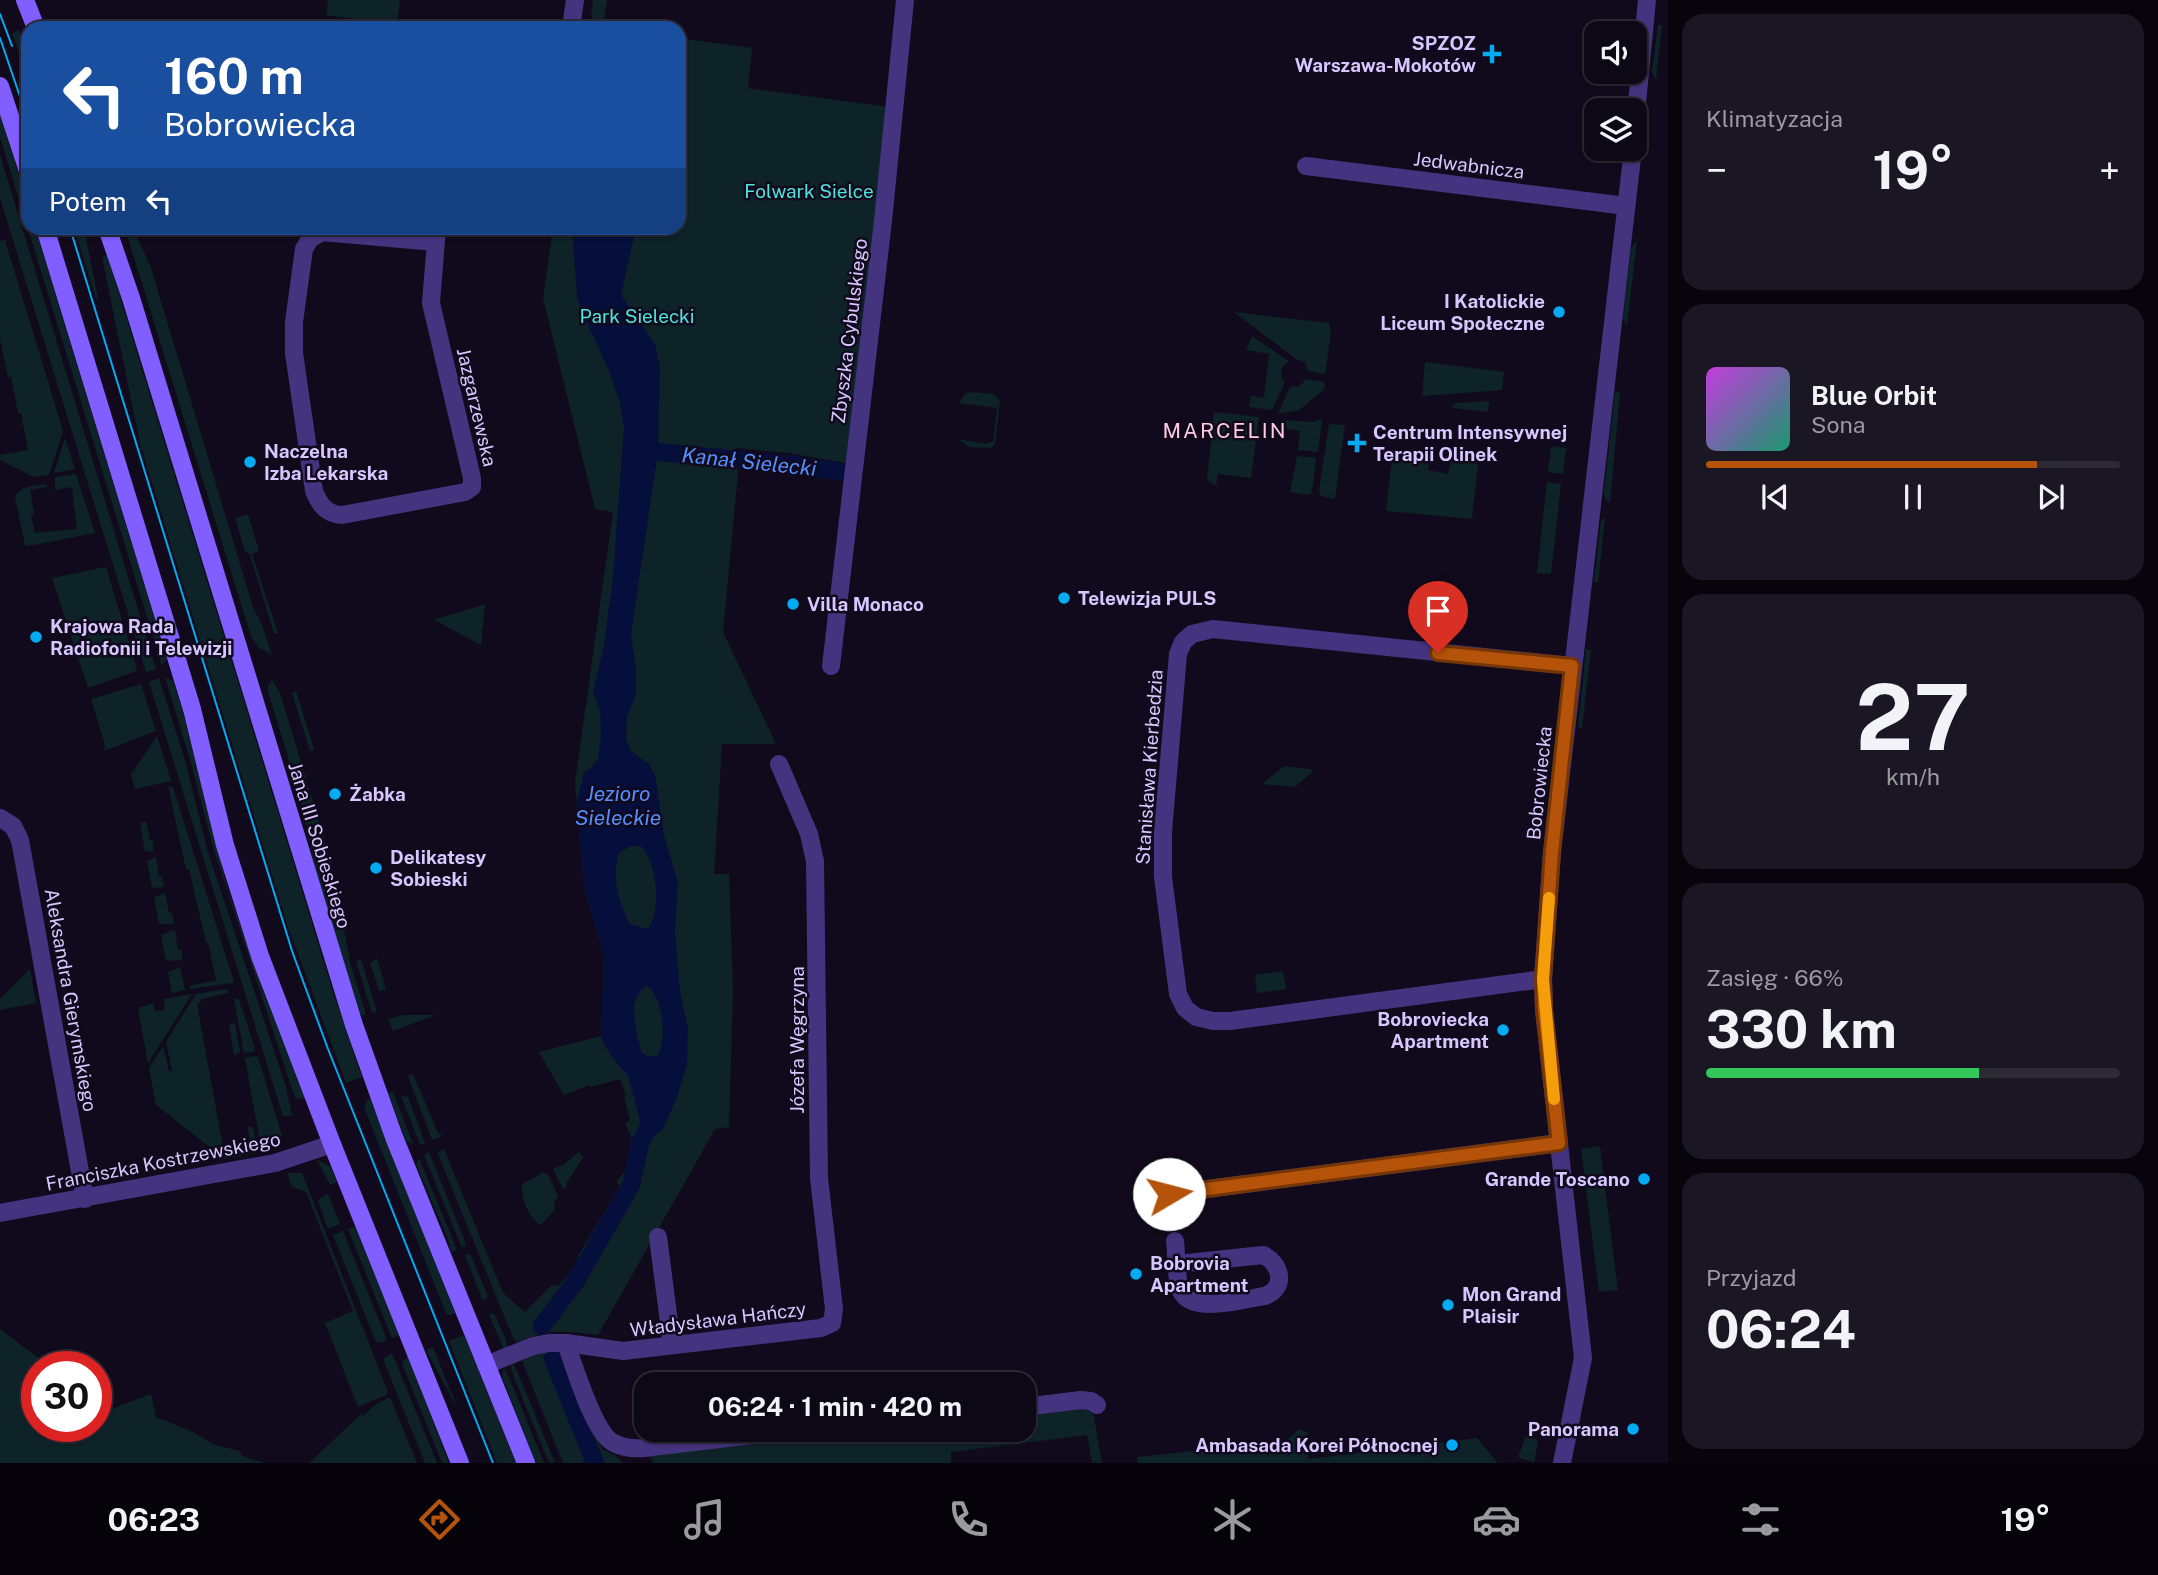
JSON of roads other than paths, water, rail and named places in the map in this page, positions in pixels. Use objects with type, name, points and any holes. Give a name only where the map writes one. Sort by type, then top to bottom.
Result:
[{"type":"main road","points":[[25,0],[33,21]]},
{"type":"main road","points":[[0,86],[21,150]]},
{"type":"main road","points":[[47,235],[192,709],[230,863],[260,956],[460,1463]]},
{"type":"main road","name":"Jana III Sobieskiego","points":[[109,235],[129,291],[351,1017],[394,1137],[526,1463]]},
{"type":"street","points":[[572,21],[575,0]]},
{"type":"street","name":"Zbyszka Cybulskiego","points":[[831,666],[883,221],[905,0]]},
{"type":"street","points":[[1637,98],[1647,0]]},
{"type":"street","name":"Bobrowiecka","points":[[1562,1463],[1583,1358],[1544,1010],[1543,979],[1552,852],[1572,666],[1632,161]]},
{"type":"street","name":"Jedwabnicza","points":[[1306,166],[1626,206]]},
{"type":"street","name":"Jazgarzewska","points":[[317,235],[310,239],[304,249],[293,322],[294,353],[314,491],[318,502],[333,514],[342,515],[464,492],[472,487],[431,303],[436,235]]},
{"type":"street","name":"Stanisława Kierbedzia","points":[[1543,979],[1230,1021],[1196,1017],[1178,994],[1163,877],[1163,832],[1174,689],[1178,654],[1183,642],[1200,630],[1213,629],[1572,666]]},
{"type":"street","name":"Józefa Węgrzyna","points":[[779,764],[809,834],[815,861],[819,1178],[834,1310],[832,1323]]},
{"type":"street","name":"Aleksandra Gierymskiego","points":[[0,818],[13,826],[20,840],[85,1199]]},
{"type":"street","points":[[1172,1215],[1169,1194],[1559,1143]]},
{"type":"street","name":"Franciszka Kostrzewskiego","points":[[0,1213],[275,1163],[332,1144]]},
{"type":"street","points":[[658,1237],[672,1345]]},
{"type":"street","points":[[1175,1241],[1178,1264],[1182,1292],[1186,1298],[1199,1304],[1270,1295],[1275,1290],[1278,1278],[1275,1263],[1263,1255],[1178,1264]]},
{"type":"street","name":"Władysława Hańczy","points":[[486,1365],[538,1345],[566,1343],[624,1351],[821,1328],[832,1323]]},
{"type":"street","points":[[566,1343],[596,1423],[609,1440],[621,1446],[644,1448],[694,1442]]},
{"type":"street","points":[[1036,1406],[1082,1400],[1097,1405]]},
{"type":"water","name":"Jezioro Sieleckie","points":[[573,235],[634,235],[621,295],[655,344],[660,367],[658,452],[631,634],[636,668],[636,695],[627,716],[626,739],[631,751],[649,764],[655,775],[664,835],[678,883],[675,932],[680,992],[688,1028],[687,1064],[677,1097],[663,1129],[645,1143],[637,1140],[640,1120],[628,1076],[611,1056],[601,1037],[604,956],[584,888],[577,803],[584,772],[592,767],[598,758],[601,736],[600,711],[593,692],[604,645],[613,576],[624,426],[609,371],[577,296]],"holes":[[[631,846],[641,846],[651,864],[656,887],[655,910],[648,929],[630,924],[617,889],[619,853]],[[647,986],[660,1008],[663,1029],[658,1055],[650,1057],[642,1053],[634,1007],[640,991]]]},
{"type":"waterway","name":"Kanał Sielecki","points":[[640,458],[641,451],[658,452],[796,465],[840,472]]},
{"type":"waterway","points":[[542,1326],[576,1281],[631,1185],[641,1141],[652,1122]]},
{"type":"waterway","name":"Kanał Sielecki","points":[[553,1359],[595,1463]]},
{"type":"tram line","points":[[0,14],[12,46]]},
{"type":"tram line","points":[[0,38],[21,100]]},
{"type":"tram line","points":[[72,235],[292,951],[328,1049],[493,1463]]},
{"type":"place","name":"SPZOZ Warszawa-Mokotów","points":[[1492,54]]},
{"type":"place","name":"I Katolickie Liceum Społeczne","points":[[1559,312]]},
{"type":"place","name":"Centrum Intensywnej Terapii Olinek","points":[[1357,443]]},
{"type":"place","name":"Naczelna Izba Lekarska","points":[[250,462]]},
{"type":"place","name":"Telewizja PULS","points":[[1064,598]]},
{"type":"place","name":"Villa Monaco","points":[[793,604]]},
{"type":"place","name":"Krajowa Rada Radiofonii i Telewizji","points":[[36,637]]},
{"type":"place","name":"Żabka","points":[[335,794]]},
{"type":"place","name":"Delikatesy Sobieski","points":[[376,868]]},
{"type":"place","name":"Bobroviecka Apartment","points":[[1503,1030]]},
{"type":"place","name":"Grande Toscano","points":[[1644,1179]]},
{"type":"place","name":"Bobrovia Apartment","points":[[1136,1274]]},
{"type":"place","name":"Mon Grand Plaisir","points":[[1448,1305]]},
{"type":"place","name":"Panorama","points":[[1633,1429]]},
{"type":"place","name":"Ambasada Korei Północnej","points":[[1452,1445]]},
{"type":"district","name":"MARCELIN","points":[[1225,431]]},
{"type":"park label","name":"Folwark Sielce","points":[[809,191]]},
{"type":"park label","name":"Park Sielecki","points":[[637,316]]}]
